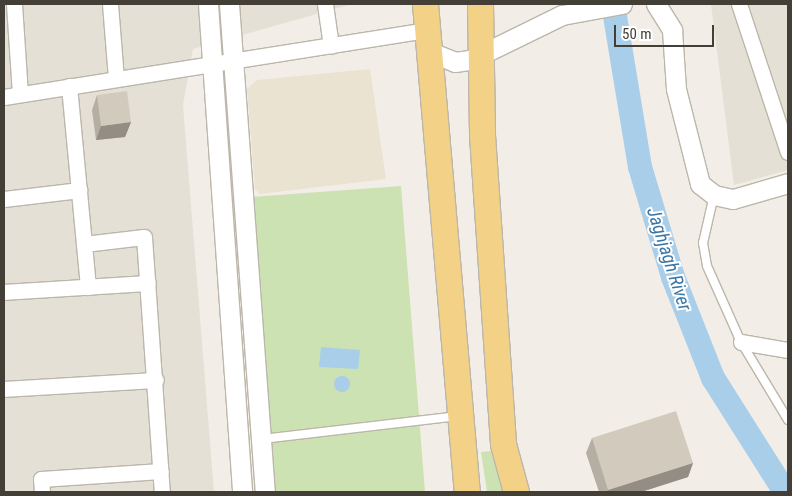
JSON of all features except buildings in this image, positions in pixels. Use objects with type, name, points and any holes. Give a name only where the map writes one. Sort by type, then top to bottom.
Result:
[{"type":"highway","points":[[480,4],[484,54],[482,144],[503,444],[516,492]]},
{"type":"highway","points":[[427,19],[467,492]]},
{"type":"street","points":[[14,4],[20,94]]},
{"type":"street","points":[[110,4],[116,79]]},
{"type":"street","points":[[208,4],[214,63],[242,492]]},
{"type":"street","points":[[229,4],[235,60],[265,492]]},
{"type":"street","points":[[325,4],[331,46]]},
{"type":"street","points":[[4,97],[331,46],[427,19],[455,62],[484,54],[577,11],[622,4]]},
{"type":"street","points":[[656,4],[672,30],[676,88],[695,176],[714,195],[733,199],[788,183]]},
{"type":"street","points":[[739,4],[788,152]]},
{"type":"street","points":[[69,86],[88,287]]},
{"type":"street","points":[[4,199],[79,190]]},
{"type":"street","points":[[84,244],[144,237],[156,380],[162,492]]},
{"type":"street","points":[[4,292],[148,283]]},
{"type":"street","points":[[741,342],[788,350]]},
{"type":"street","points":[[4,389],[156,380]]},
{"type":"street","points":[[42,492],[41,479],[161,472]]},
{"type":"lane","points":[[714,195],[704,254],[741,342],[788,420]]},
{"type":"lane","points":[[261,439],[461,415]]},
{"type":"shaded area","points":[[4,4],[352,4],[193,49],[183,105],[214,492],[4,492]]},
{"type":"shaded area","points":[[711,4],[788,4],[788,170],[734,185]]},
{"type":"shaded area","points":[[370,69],[386,179],[260,194],[255,189],[247,89],[257,80]]},
{"type":"green space","points":[[401,186],[425,492],[274,492],[252,197]]},
{"type":"green space","points":[[491,451],[504,492],[487,492],[481,452]]},
{"type":"water","points":[[321,347],[360,350],[358,369],[319,367]]},
{"type":"water","points":[[342,376],[350,384],[342,392],[334,384]]},
{"type":"waterway","name":"Jaghjagh River","points":[[613,4],[640,167],[673,277],[713,378],[785,492]]}]
